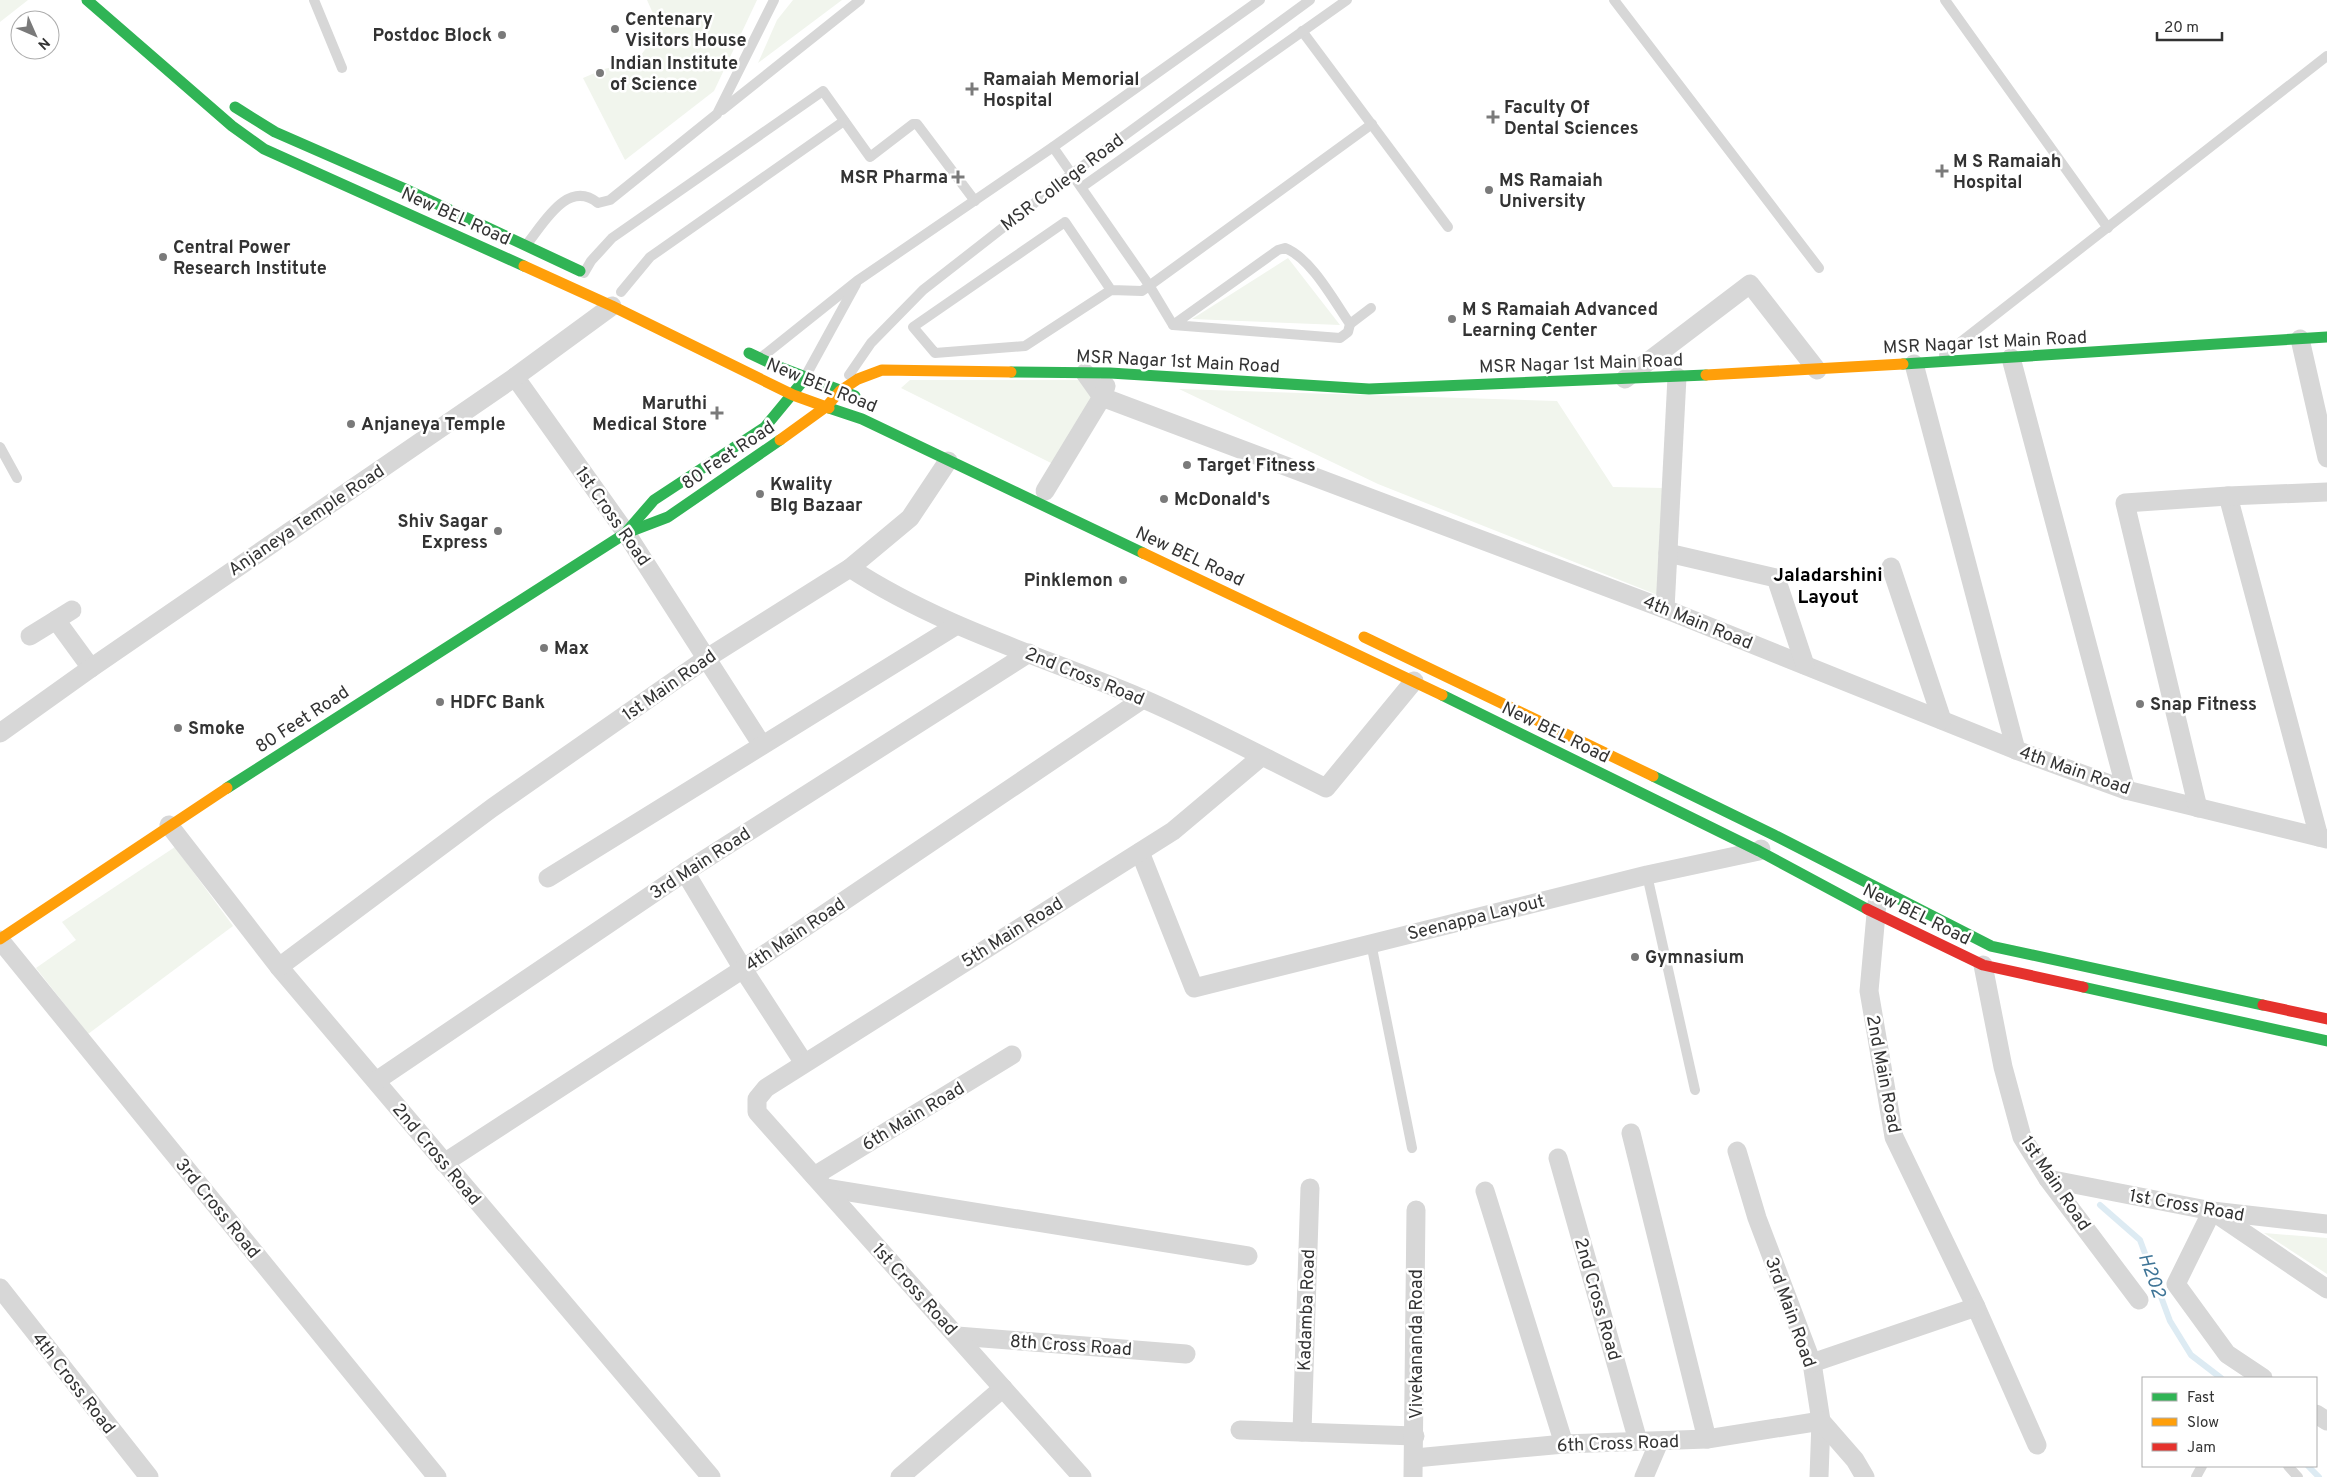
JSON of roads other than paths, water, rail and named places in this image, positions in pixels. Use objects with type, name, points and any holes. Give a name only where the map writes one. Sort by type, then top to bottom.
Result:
[{"type":"main road","name":"New BEL Road","points":[[86,0],[232,126],[264,148],[619,296],[793,395],[862,419],[1414,681],[1759,851],[1875,913],[1983,965],[2327,1041]]},
{"type":"main road","name":"New BEL Road","points":[[228,100],[242,112],[275,132],[403,188],[588,275]]},
{"type":"main road","name":"MSR Nagar 1st Main Road","points":[[840,391],[858,379],[882,370],[1110,373],[1369,389],[1817,370],[2327,337]]},
{"type":"main road","name":"New BEL Road","points":[[734,346],[805,378],[865,400]]},
{"type":"main road","name":"80 Feet Road","points":[[626,533],[654,500],[765,427],[805,378]]},
{"type":"main road","name":"80 Feet Road","points":[[0,940],[169,825],[626,533],[668,517],[779,442],[827,406],[840,391]]},
{"type":"main road","name":"New BEL Road","points":[[1354,632],[1426,665],[1774,835],[1990,946],[2327,1019]]},
{"type":"street","points":[[1624,379],[1750,284],[1817,370]]},
{"type":"street","name":"Anjaneya Temple Road","points":[[0,733],[90,668],[514,377],[619,296]]},
{"type":"street","points":[[2300,339],[2327,458]]},
{"type":"street","points":[[2011,358],[2126,790]]},
{"type":"street","points":[[1914,364],[2016,750]]},
{"type":"street","points":[[1084,373],[1102,397]]},
{"type":"street","points":[[1046,491],[1102,397],[1110,373]]},
{"type":"street","name":"1st Cross Road","points":[[514,377],[626,533],[762,745]]},
{"type":"street","points":[[1665,609],[1677,377]]},
{"type":"street","name":"4th Main Road","points":[[1102,397],[1665,609],[2016,750],[2126,790],[2323,838]]},
{"type":"street","points":[[850,568],[910,518],[948,461]]},
{"type":"street","points":[[2198,808],[2125,503],[2327,492]]},
{"type":"street","points":[[2228,496],[2323,838]]},
{"type":"street","points":[[1668,553],[1776,578],[1805,665]]},
{"type":"street","points":[[1891,566],[1942,720]]},
{"type":"street","name":"2nd Cross Road","points":[[850,568],[886,592],[957,625],[1143,699],[1326,788],[1414,681]]},
{"type":"street","name":"1st Main Road","points":[[280,967],[492,808],[707,658],[850,568]]},
{"type":"street","points":[[30,636],[72,610]]},
{"type":"street","points":[[56,620],[90,668]]},
{"type":"street","points":[[548,878],[957,625]]},
{"type":"street","name":"3rd Main Road","points":[[376,1081],[685,872],[1029,653]]},
{"type":"street","name":"4th Main Road","points":[[444,1163],[743,969],[1143,699]]},
{"type":"street","name":"5th Main Road","points":[[757,1099],[766,1088],[1173,831],[1261,757]]},
{"type":"street","name":"2nd Cross Road","points":[[169,825],[280,967],[711,1477]]},
{"type":"street","points":[[1759,851],[1774,835]]},
{"type":"street","name":"Seenappa Layout","points":[[1140,852],[1194,988],[1647,875],[1759,851]]},
{"type":"street","points":[[685,872],[743,969],[804,1064]]},
{"type":"street","name":"2nd Main Road","points":[[1880,889],[1875,913],[1869,991],[1894,1137],[1976,1307],[2037,1445]]},
{"type":"street","name":"3rd Cross Road","points":[[0,940],[437,1477]]},
{"type":"street","name":"1st Main Road","points":[[1983,965],[2003,1067],[2022,1137],[2048,1179],[2139,1300]]},
{"type":"street","name":"6th Main Road","points":[[819,1182],[1012,1055]]},
{"type":"street","name":"1st Cross Road","points":[[757,1099],[757,1112],[1082,1477]]},
{"type":"street","points":[[1631,1133],[1707,1439]]},
{"type":"street","name":"3rd Main Road","points":[[1737,1151],[1757,1218],[1812,1363],[1821,1420],[1819,1477]]},
{"type":"street","name":"2nd Cross Road","points":[[1558,1158],[1638,1441]]},
{"type":"street","name":"1st Cross Road","points":[[2048,1179],[2212,1212],[2327,1224]]},
{"type":"street","points":[[819,1182],[1248,1256]]},
{"type":"street","name":"Kadamba Road","points":[[1302,1432],[1310,1188]]},
{"type":"street","points":[[1485,1191],[1564,1444]]},
{"type":"street","name":"Vivekananda Road","points":[[1413,1477],[1415,1458],[1416,1210]]},
{"type":"street","points":[[2261,1377],[2227,1354],[2176,1284],[2212,1212],[2327,1289]]},
{"type":"street","name":"4th Cross Road","points":[[0,1288],[149,1477]]},
{"type":"street","points":[[1812,1363],[1976,1307]]},
{"type":"street","name":"8th Cross Road","points":[[957,1336],[1186,1354]]},
{"type":"street","points":[[900,1477],[1003,1388]]},
{"type":"street","points":[[1821,1420],[1855,1460],[1865,1477]]},
{"type":"street","name":"6th Cross Road","points":[[1415,1458],[1564,1444],[1707,1439],[1821,1420]]},
{"type":"street","points":[[1240,1430],[1415,1436]]},
{"type":"street","points":[[1644,1477],[1659,1442]]},
{"type":"lane","points":[[314,0],[342,68]]},
{"type":"lane","points":[[717,114],[774,0]]},
{"type":"lane","points":[[525,246],[553,208],[573,196],[582,194],[590,196],[598,203],[610,200],[860,0]]},
{"type":"lane","points":[[760,358],[857,281],[1053,147],[1260,0]]},
{"type":"lane","name":"MSR College Road","points":[[840,391],[871,343],[923,290],[1073,173],[1310,0]]},
{"type":"lane","points":[[1082,187],[1346,0]]},
{"type":"lane","points":[[1614,0],[1819,268]]},
{"type":"lane","points":[[1944,0],[2108,228]]},
{"type":"lane","points":[[1302,31],[1448,227]]},
{"type":"lane","points":[[1935,363],[2327,56]]},
{"type":"lane","points":[[588,275],[591,261],[612,238],[822,91],[870,157],[913,124],[917,124],[975,201]]},
{"type":"lane","points":[[619,296],[650,257],[844,121]]},
{"type":"lane","points":[[1111,290],[1065,222],[913,327],[935,353],[1025,346],[1111,290],[1142,291],[1372,124]]},
{"type":"lane","points":[[1053,147],[1073,173],[1149,285],[1173,325]]},
{"type":"lane","points":[[1173,325],[1278,250],[1285,248],[1295,252],[1306,262],[1350,324]]},
{"type":"lane","points":[[805,378],[857,281]]},
{"type":"lane","points":[[1173,325],[1340,338],[1348,332],[1350,324],[1371,308]]},
{"type":"lane","points":[[0,447],[17,478]]},
{"type":"lane","points":[[1647,875],[1695,1090]]},
{"type":"lane","points":[[1371,944],[1412,1148]]},
{"type":"lane","points":[[2289,1467],[2298,1477]]},
{"type":"waterway","name":"H202","points":[[2100,1205],[2140,1240],[2170,1321],[2191,1355],[2220,1377]]},
{"type":"waterway","points":[[2309,1467],[2319,1477]]},
{"type":"place","name":"Centenary Visitors House","points":[[615,29]]},
{"type":"place","name":"Postdoc Block","points":[[502,35]]},
{"type":"place","name":"Indian Institute of Science","points":[[600,73]]},
{"type":"place","name":"Ramaiah Memorial Hospital","points":[[972,89]]},
{"type":"place","name":"Faculty Of Dental Sciences","points":[[1493,117]]},
{"type":"place","name":"M S Ramaiah Hospital","points":[[1942,171]]},
{"type":"place","name":"MSR Pharma","points":[[958,177]]},
{"type":"place","name":"MS Ramaiah University","points":[[1489,190]]},
{"type":"place","name":"Central Power Research Institute","points":[[163,257]]},
{"type":"place","name":"M S Ramaiah Advanced Learning Center","points":[[1452,319]]},
{"type":"place","name":"Maruthi Medical Store","points":[[717,413]]},
{"type":"place","name":"Anjaneya Temple","points":[[351,424]]},
{"type":"place","name":"Target Fitness","points":[[1187,465]]},
{"type":"place","name":"Kwality BIg Bazaar","points":[[760,494]]},
{"type":"place","name":"McDonald's","points":[[1164,499]]},
{"type":"place","name":"Shiv Sagar Express","points":[[498,531]]},
{"type":"place","name":"Pinklemon","points":[[1123,580]]},
{"type":"place","name":"Max","points":[[544,648]]},
{"type":"place","name":"HDFC Bank","points":[[440,702]]},
{"type":"place","name":"Snap Fitness","points":[[2140,704]]},
{"type":"place","name":"Smoke","points":[[178,728]]},
{"type":"place","name":"Gymnasium","points":[[1635,957]]},
{"type":"district","name":"Jaladarshini Layout","points":[[1828,585]]}]
